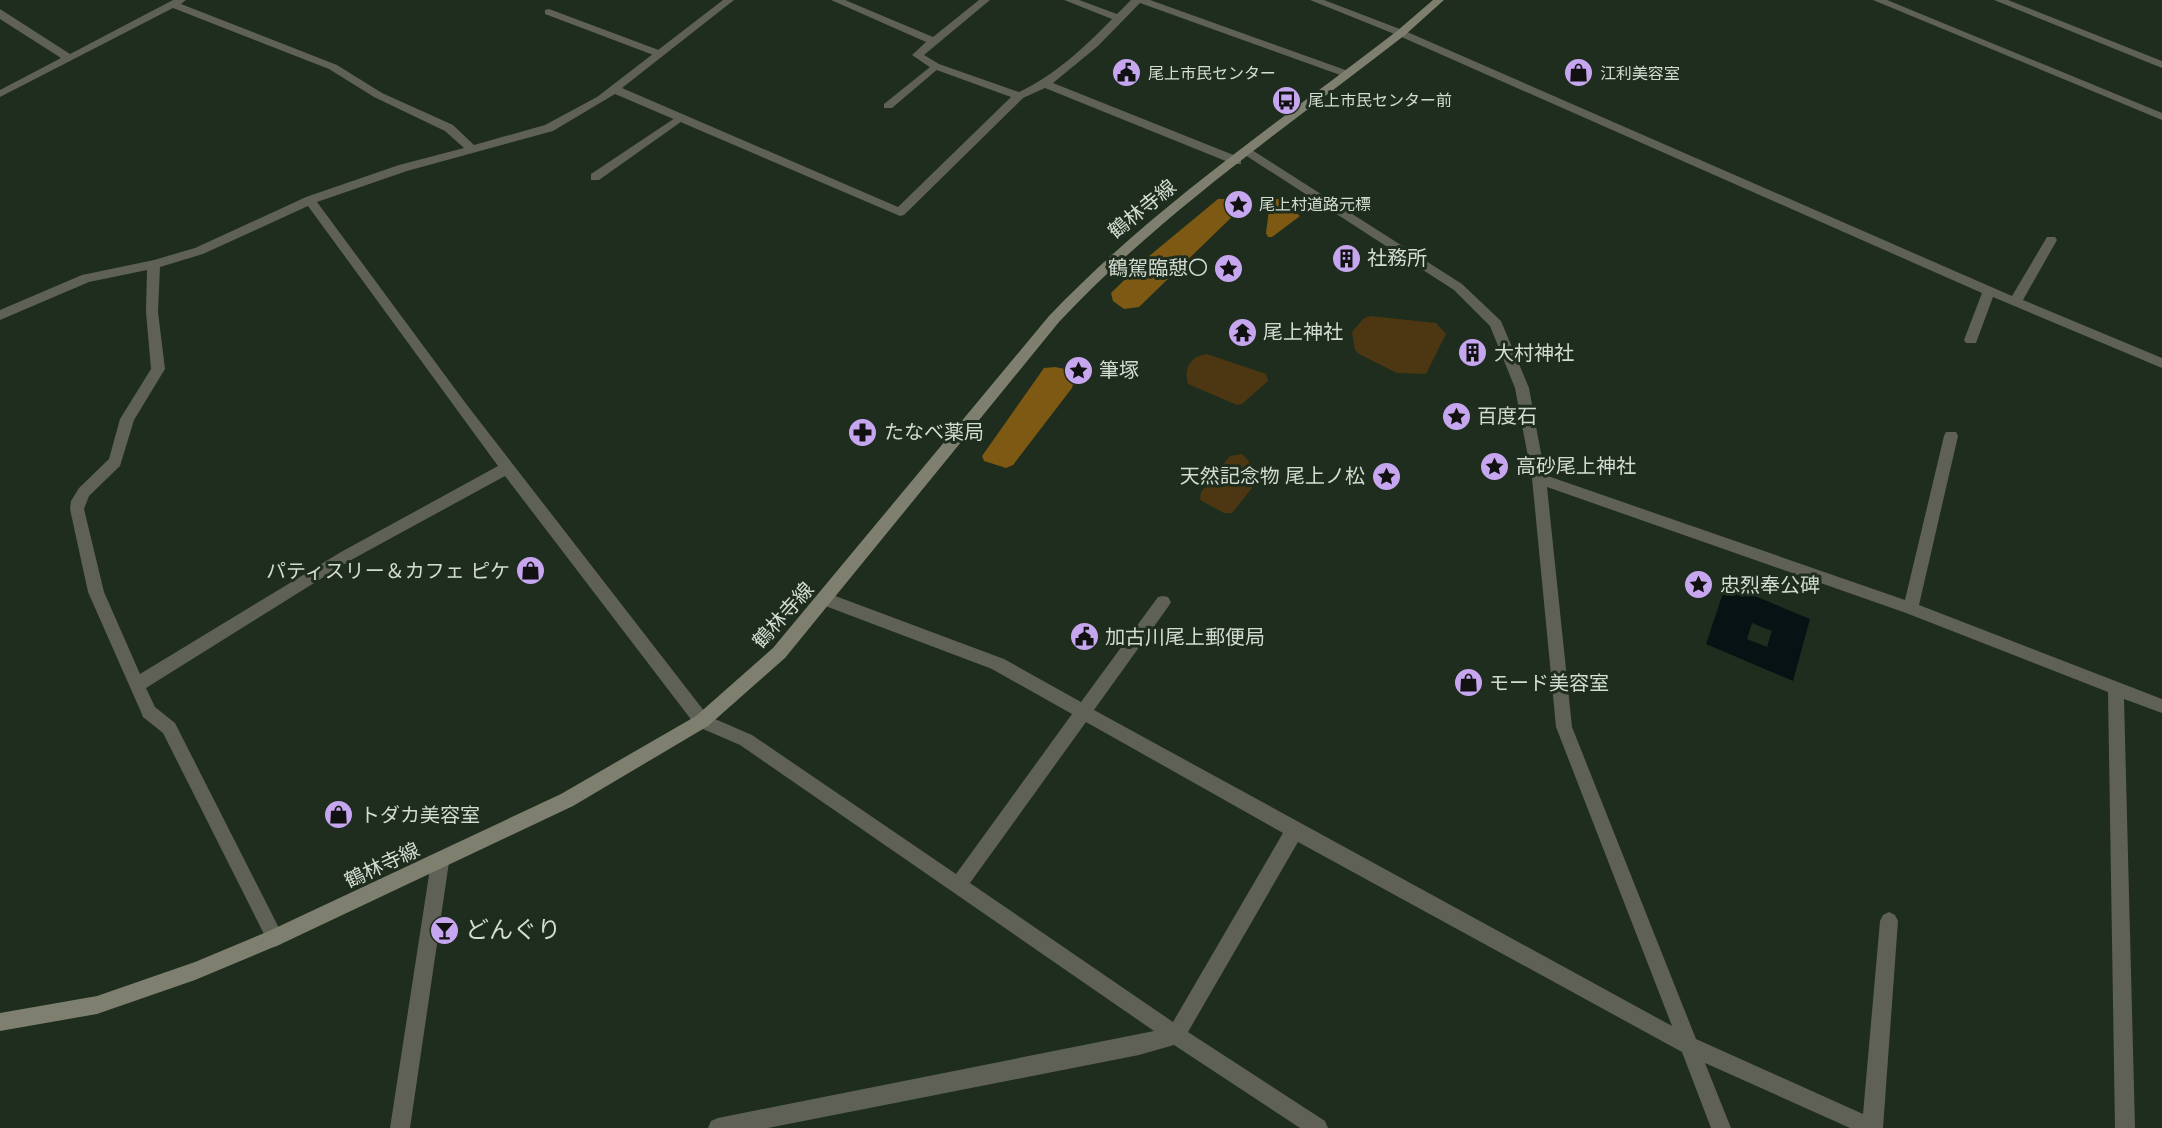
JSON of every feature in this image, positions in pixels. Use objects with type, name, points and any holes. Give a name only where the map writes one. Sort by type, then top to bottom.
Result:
[{"type":"main road","name":"鶴林寺線","points":[[0,1022],[97,1005],[195,971],[275,938],[567,801],[702,721],[779,654],[1054,320],[1089,282],[1145,231],[1401,33],[1439,0]]},
{"type":"street","points":[[0,315],[86,278],[154,264],[199,251],[310,200],[356,182],[549,128],[591,105],[614,89],[729,0]]},
{"type":"street","points":[[836,0],[933,41]]},
{"type":"street","points":[[985,0],[917,55],[935,66],[1019,96]]},
{"type":"street","points":[[1069,0],[1118,18]]},
{"type":"street","points":[[614,89],[900,212],[1019,96],[1045,84],[1094,44],[1138,0],[1347,74]]},
{"type":"street","points":[[1315,0],[1401,33],[2015,302],[2162,363]]},
{"type":"street","points":[[1878,0],[2162,117]]},
{"type":"street","points":[[1999,0],[2162,65]]},
{"type":"street","points":[[0,94],[177,2],[333,67],[378,95],[449,128],[471,148]]},
{"type":"street","points":[[0,12],[69,58]]},
{"type":"street","points":[[549,12],[660,54]]},
{"type":"street","points":[[888,106],[935,66]]},
{"type":"street","points":[[1045,84],[1242,157],[1458,287],[1496,324],[1521,388],[1539,478],[1564,728],[1721,1128]]},
{"type":"street","points":[[595,177],[681,117]]},
{"type":"street","points":[[310,200],[507,468],[702,721],[746,740],[1176,1035],[1318,1128]]},
{"type":"street","points":[[2015,302],[2051,240]]},
{"type":"street","points":[[154,264],[152,312],[158,369],[127,420],[115,462],[84,492],[78,501],[77,509],[96,592],[149,712],[169,728],[275,938]]},
{"type":"street","points":[[1971,340],[1989,290]]},
{"type":"street","points":[[1911,608],[1951,436]]},
{"type":"street","points":[[137,685],[346,556],[507,468]]},
{"type":"street","points":[[1539,478],[1911,608],[2162,706]]},
{"type":"street","points":[[825,599],[998,664],[1687,1045],[1873,1128],[1889,921]]},
{"type":"street","points":[[958,885],[1163,602]]},
{"type":"street","points":[[2116,689],[2125,1128]]},
{"type":"street","points":[[718,1128],[1139,1045],[1176,1035],[1295,830]]},
{"type":"street","points":[[400,1128],[440,862]]},
{"type":"shaded area","points":[[1218,199],[1232,199],[1237,202],[1239,210],[1139,307],[1124,309],[1113,301],[1111,293],[1148,257]]},
{"type":"shaded area","points":[[1281,199],[1300,216],[1272,237],[1268,237],[1266,233],[1270,202]]},
{"type":"shaded area","points":[[1371,316],[1436,323],[1446,334],[1426,374],[1397,373],[1355,350],[1352,332],[1364,318]]},
{"type":"shaded area","points":[[1207,354],[1266,374],[1268,381],[1242,404],[1237,405],[1188,384],[1187,373],[1190,364],[1197,357]]},
{"type":"shaded area","points":[[1055,367],[1070,370],[1075,377],[1072,388],[1013,465],[1006,468],[984,461],[982,456],[1044,368]]},
{"type":"shaded area","points":[[1242,454],[1249,461],[1252,488],[1232,513],[1224,513],[1200,500],[1201,492],[1230,456]]},
{"type":"shaded area","points":[[1726,584],[1810,619],[1793,681],[1706,644]],"holes":[[[1752,623],[1772,631],[1767,647],[1747,639]]]},
{"type":"place","name":"尾上市民センター","points":[[1127,73]]},
{"type":"place","name":"江利美容室","points":[[1579,73]]},
{"type":"place","name":"尾上市民センター前","points":[[1287,100]]},
{"type":"place","name":"尾上村道路元標","points":[[1238,204]]},
{"type":"place","name":"社務所","points":[[1346,258]]},
{"type":"place","name":"鶴駕臨憇〇","points":[[1229,268]]},
{"type":"place","name":"尾上神社","points":[[1242,332]]},
{"type":"place","name":"大村神社","points":[[1473,353]]},
{"type":"place","name":"筆塚","points":[[1078,370]]},
{"type":"place","name":"百度石","points":[[1456,416]]},
{"type":"place","name":"たなべ薬局","points":[[863,432]]},
{"type":"place","name":"高砂尾上神社","points":[[1495,466]]},
{"type":"place","name":"天然記念物 尾上ノ松","points":[[1386,476]]},
{"type":"place","name":"パティスリー＆カフェ ピケ","points":[[531,571]]},
{"type":"place","name":"忠烈奉公碑","points":[[1699,585]]},
{"type":"place","name":"加古川尾上郵便局","points":[[1084,637]]},
{"type":"place","name":"モード美容室","points":[[1468,683]]},
{"type":"place","name":"トダカ美容室","points":[[339,815]]},
{"type":"place","name":"どんぐり","points":[[444,930]]}]
